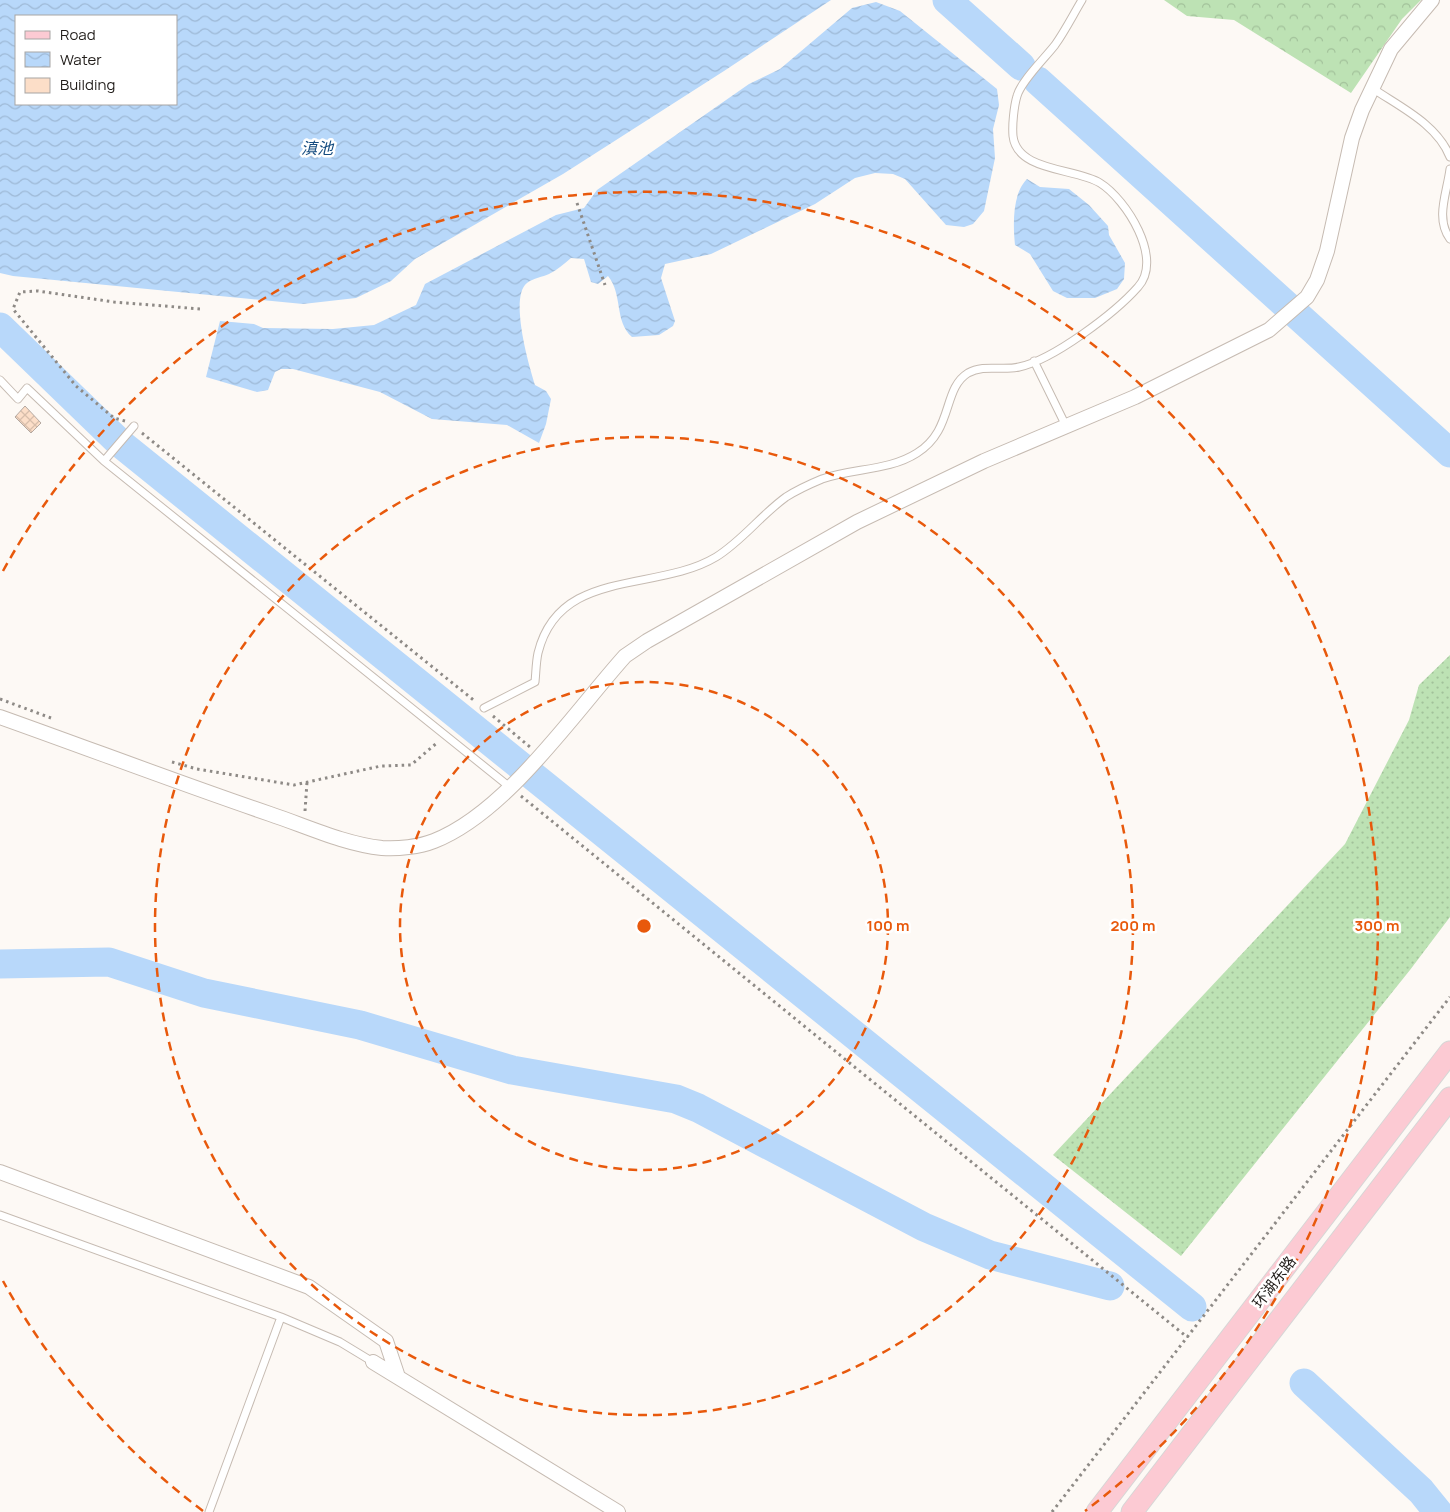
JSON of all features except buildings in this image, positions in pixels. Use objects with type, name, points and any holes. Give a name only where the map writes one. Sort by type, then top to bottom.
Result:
[{"type":"main road","name":"环湖东路","points":[[1097,1512],[1450,1052]]},
{"type":"main road","name":"环湖东路","points":[[1132,1512],[1450,1098]]},
{"type":"street","points":[[0,717],[213,794],[357,843],[383,848],[407,847],[433,842],[453,832],[476,818],[515,783],[625,656],[647,641],[857,522],[984,461],[1135,397],[1269,330],[1307,297],[1317,280],[1327,251],[1352,138],[1372,88],[1391,49],[1432,0]]},
{"type":"street","points":[[0,1172],[309,1287],[386,1341],[398,1377]]},
{"type":"street","points":[[373,1362],[618,1512]]},
{"type":"lane","points":[[484,708],[535,682],[538,653],[546,630],[560,611],[575,599],[618,584],[690,569],[714,558],[736,543],[786,498],[807,486],[826,478],[891,464],[914,456],[933,442],[944,422],[954,387],[965,375],[978,369],[1019,367],[1034,361],[1079,335],[1120,306],[1141,284],[1146,271],[1146,251],[1141,236],[1127,212],[1109,189],[1097,181],[1075,173],[1047,167],[1030,160],[1017,148],[1013,136],[1017,93],[1057,42],[1082,0]]},
{"type":"lane","points":[[1372,88],[1430,128],[1445,144],[1450,157]]},
{"type":"lane","points":[[1450,170],[1442,214],[1445,231],[1450,239]]},
{"type":"lane","points":[[1034,361],[1066,426]]},
{"type":"lane","points":[[0,380],[18,399],[27,388],[106,458],[446,735],[515,783]]},
{"type":"lane","points":[[106,458],[134,426]]},
{"type":"lane","points":[[0,1215],[281,1316],[340,1342],[373,1362]]},
{"type":"lane","points":[[209,1512],[281,1316]]},
{"type":"path","points":[[577,203],[605,285]]},
{"type":"path","points":[[201,309],[114,302],[38,291],[20,292],[13,309],[76,386],[114,418],[123,419],[134,426],[484,708],[538,757]]},
{"type":"path","points":[[0,699],[53,718]]},
{"type":"path","points":[[169,761],[197,769],[294,785],[381,766],[410,765],[446,735]]},
{"type":"path","points":[[301,824],[306,807],[307,782]]},
{"type":"path","points":[[515,783],[1187,1337]]},
{"type":"path","points":[[1052,1512],[1450,997]]},
{"type":"green space","points":[[1164,0],[1421,0],[1402,19],[1351,93],[1234,20],[1187,16]]},
{"type":"green space","points":[[1450,655],[1450,917],[1410,970],[1181,1256],[1053,1155],[1345,844],[1409,720],[1419,685]]},
{"type":"water","name":"滇池","points":[[0,0],[831,0],[563,174],[415,259],[391,281],[356,298],[303,304],[13,276],[0,273]]},
{"type":"water","points":[[876,2],[900,11],[997,89],[999,105],[993,129],[995,158],[984,211],[973,224],[964,227],[946,225],[905,179],[893,174],[875,173],[855,178],[815,204],[711,254],[665,264],[661,278],[675,321],[673,326],[659,335],[632,337],[626,331],[620,315],[616,291],[608,276],[598,284],[591,282],[584,259],[571,258],[547,275],[527,283],[522,291],[520,302],[522,332],[535,385],[546,391],[551,399],[546,424],[539,443],[507,425],[432,419],[380,392],[293,369],[281,369],[275,372],[268,390],[257,392],[206,377],[220,321],[254,324],[263,328],[333,329],[374,325],[416,305],[425,284],[556,215],[584,208],[597,190],[749,84],[780,69],[852,8]]},
{"type":"water","points":[[1027,179],[1040,187],[1069,189],[1089,205],[1108,226],[1109,235],[1125,263],[1124,279],[1117,289],[1095,298],[1067,298],[1053,291],[1030,254],[1015,245],[1014,219],[1016,201],[1022,185]]},
{"type":"waterway","points":[[947,0],[1021,66]]},
{"type":"waterway","points":[[1038,81],[1450,453]]},
{"type":"waterway","points":[[0,327],[121,444],[1192,1307]]},
{"type":"waterway","points":[[0,964],[109,962],[204,993],[360,1025],[512,1070],[676,1099],[698,1108],[924,1227],[990,1255],[1110,1286]]},
{"type":"waterway","points":[[1304,1383],[1421,1491],[1438,1512]]}]
